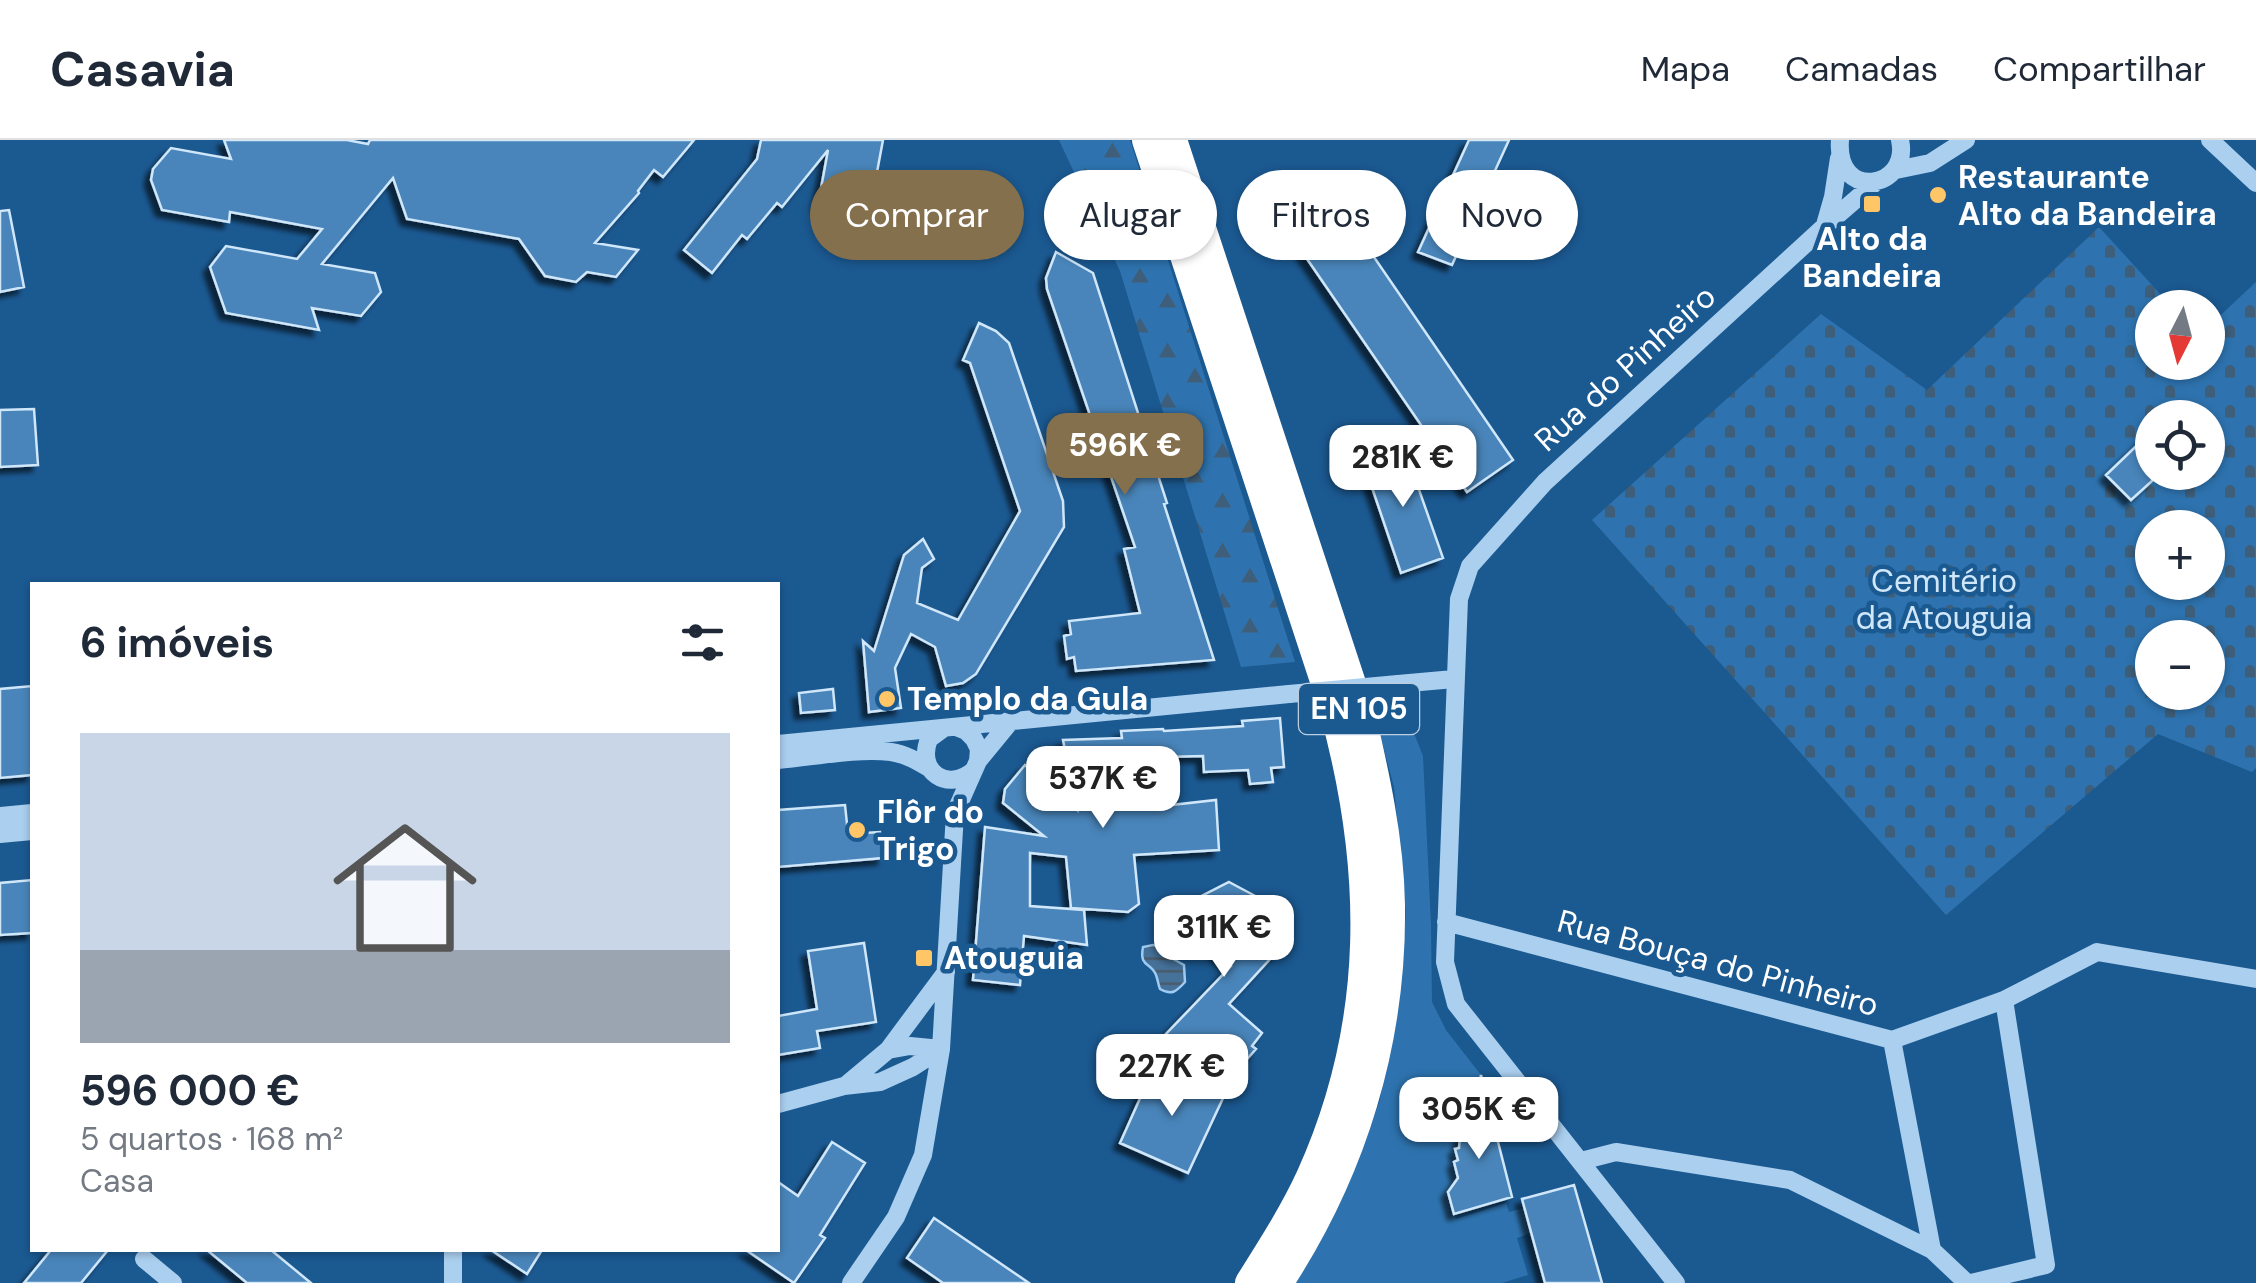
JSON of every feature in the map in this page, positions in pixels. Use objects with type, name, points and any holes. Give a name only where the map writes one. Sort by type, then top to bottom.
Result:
[{"type":"highway","name":"EN 105","points":[[1146,140],[1333,705],[1364,862],[1364,976],[1350,1068],[1311,1176],[1292,1216],[1250,1283]]},
{"type":"highway","name":"EN 105","points":[[1172,140],[1359,708],[1377,789],[1388,867],[1388,975],[1370,1078],[1332,1185],[1278,1283]]},
{"type":"street","points":[[1896,170],[1901,160],[1900,140]]},
{"type":"street","name":"Rua do Pinheiro","points":[[1676,1283],[1456,1004],[1445,962],[1459,599],[1470,566],[1545,482],[1824,226],[1876,182],[1896,170],[1930,162],[1966,140]]},
{"type":"street","points":[[2210,140],[2256,183]]},
{"type":"street","points":[[1840,148],[1843,167],[1854,178],[1876,182]]},
{"type":"street","points":[[1824,226],[1840,148]]},
{"type":"street","points":[[780,744],[1454,679]]},
{"type":"street","points":[[780,760],[892,752],[914,759],[945,780],[956,780],[966,777],[1010,722]]},
{"type":"street","points":[[851,1283],[896,1217],[923,1155],[941,1049],[955,812],[976,765],[978,749],[966,731],[950,727],[929,739],[925,758],[955,812]]},
{"type":"street","points":[[0,816],[30,813]]},
{"type":"street","points":[[0,834],[30,831]]},
{"type":"street","name":"Rua Bouça do Pinheiro","points":[[1446,922],[1892,1040],[2004,1000],[2097,952],[2256,979]]},
{"type":"street","points":[[844,1086],[888,1050],[946,972]]},
{"type":"street","points":[[1581,1161],[1616,1152],[1790,1180],[1932,1250],[1969,1283],[2046,1265],[2004,1000]]},
{"type":"street","points":[[1892,1040],[1932,1250]]},
{"type":"street","points":[[888,1050],[910,1046],[941,1049]]},
{"type":"street","points":[[780,1103],[844,1086],[880,1082],[941,1049]]},
{"type":"street","points":[[453,1252],[453,1283]]},
{"type":"street","points":[[144,1258],[172,1283]]},
{"type":"green space","points":[[1059,140],[1130,140],[1139,170],[1073,170]]},
{"type":"green space","name":"Cemitério da Atouguia","points":[[2099,227],[2156,290],[2135,290],[2135,380],[2225,380],[2225,311],[2256,282],[2256,768],[2252,772],[2158,734],[1946,915],[1592,520],[1821,314],[1927,390]]},
{"type":"green space","points":[[1115,260],[1168,260],[1295,662],[1241,667]]},
{"type":"green space","points":[[1404,708],[1423,756],[1432,1002],[1446,1030],[1481,1075],[1471,1120],[1466,1122],[1465,1135],[1460,1137],[1463,1147],[1456,1149],[1458,1178],[1448,1193],[1456,1219],[1506,1203],[1509,1212],[1524,1208],[1531,1233],[1517,1238],[1528,1275],[1502,1283],[1293,1283],[1344,1194],[1379,1103],[1395,1028],[1406,913],[1394,787],[1374,711]]},
{"type":"shaded area","points":[[1153,945],[1184,965],[1185,982],[1174,991],[1160,989],[1154,971],[1144,962],[1143,947]]},
{"type":"building","points":[[224,140],[347,140],[368,144],[370,140],[694,140],[663,177],[654,170],[595,243],[638,250],[616,277],[587,272],[576,282],[545,276],[519,239],[407,219],[393,178],[322,264],[375,273],[381,292],[361,316],[312,308],[319,330],[226,313],[210,267],[226,246],[297,259],[322,229],[230,212],[229,222],[162,210],[151,180],[153,169],[171,148],[231,159]]},
{"type":"building","points":[[761,140],[883,140],[877,170],[824,170],[828,150],[782,207],[777,203],[747,239],[742,235],[712,273],[684,250],[757,159]]},
{"type":"building","points":[[1469,140],[1509,140],[1495,170],[1455,170]]},
{"type":"building","points":[[9,210],[24,287],[0,292],[0,211]]},
{"type":"building","points":[[1426,234],[1426,255],[1418,252]]},
{"type":"building","points":[[1053,260],[1070,260],[1093,273],[1214,660],[1076,671],[1074,657],[1067,659],[1064,636],[1071,634],[1069,621],[1140,613],[1124,549],[1135,547],[1046,278]]},
{"type":"building","points":[[1308,260],[1376,260],[1513,460],[1467,492]]},
{"type":"building","points":[[979,323],[1009,343],[1063,501],[1064,527],[976,674],[963,683],[946,686],[935,647],[911,634],[895,668],[901,708],[869,712],[863,641],[874,651],[904,555],[923,539],[934,559],[922,568],[917,603],[958,620],[1020,511],[970,363],[963,360]]},
{"type":"building","points":[[34,409],[38,465],[0,467],[0,410]]},
{"type":"building","points":[[1404,447],[1443,558],[1401,573],[1363,461]]},
{"type":"building","points":[[2135,447],[2135,490],[2142,490],[2131,500],[2106,475]]},
{"type":"building","points":[[30,686],[30,775],[0,778],[0,689]]},
{"type":"building","points":[[833,689],[835,710],[801,713],[799,693]]},
{"type":"building","points":[[1280,718],[1284,767],[1271,768],[1273,782],[1250,784],[1248,770],[1204,772],[1203,756],[1166,757],[1171,805],[1216,800],[1219,850],[1134,855],[1139,904],[1128,912],[1071,908],[1066,857],[1030,853],[1030,906],[1084,910],[1087,945],[1024,936],[1020,985],[973,980],[985,827],[1044,836],[1003,803],[1005,789],[1025,765],[1077,810],[1063,740],[1122,738],[1121,731],[1243,726],[1242,721]]},
{"type":"building","points":[[845,805],[847,824],[863,823],[864,833],[880,832],[883,858],[780,867],[780,810]]},
{"type":"building","points":[[30,880],[30,933],[0,935],[0,883]]},
{"type":"building","points":[[1229,882],[1259,898],[1246,913],[1282,946],[1229,1004],[1262,1033],[1252,1046],[1256,1049],[1224,1085],[1166,1034],[1231,966],[1177,917],[1186,904]]},
{"type":"building","points":[[864,943],[876,1022],[817,1031],[820,1048],[780,1055],[780,1016],[817,1009],[808,951]]},
{"type":"building","points":[[1155,1065],[1224,1096],[1188,1173],[1120,1143]]},
{"type":"building","points":[[1481,1075],[1512,1197],[1454,1214],[1448,1192],[1458,1178],[1455,1149],[1459,1148],[1460,1137],[1468,1133],[1466,1122],[1471,1120]]},
{"type":"building","points":[[832,1142],[865,1163],[820,1235],[825,1238],[794,1283],[749,1252],[780,1252],[780,1183],[798,1196]]},
{"type":"building","points":[[1574,1185],[1602,1283],[1545,1283],[1522,1199]]},
{"type":"building","points":[[934,1218],[1029,1283],[943,1283],[907,1258]]},
{"type":"building","points":[[49,1252],[106,1252],[81,1283],[24,1283]]},
{"type":"building","points":[[209,1252],[273,1252],[311,1283],[247,1283]]},
{"type":"building","points":[[494,1252],[541,1252],[527,1274]]},
{"type":"place","name":"Restaurante Alto da Bandeira","points":[[1938,195]]},
{"type":"place","name":"Alto da Bandeira","points":[[1872,204]]},
{"type":"place","name":"Templo da Gula","points":[[887,699]]},
{"type":"place","name":"Flôr do Trigo","points":[[857,830]]},
{"type":"place","name":"Atouguia","points":[[924,958]]}]
